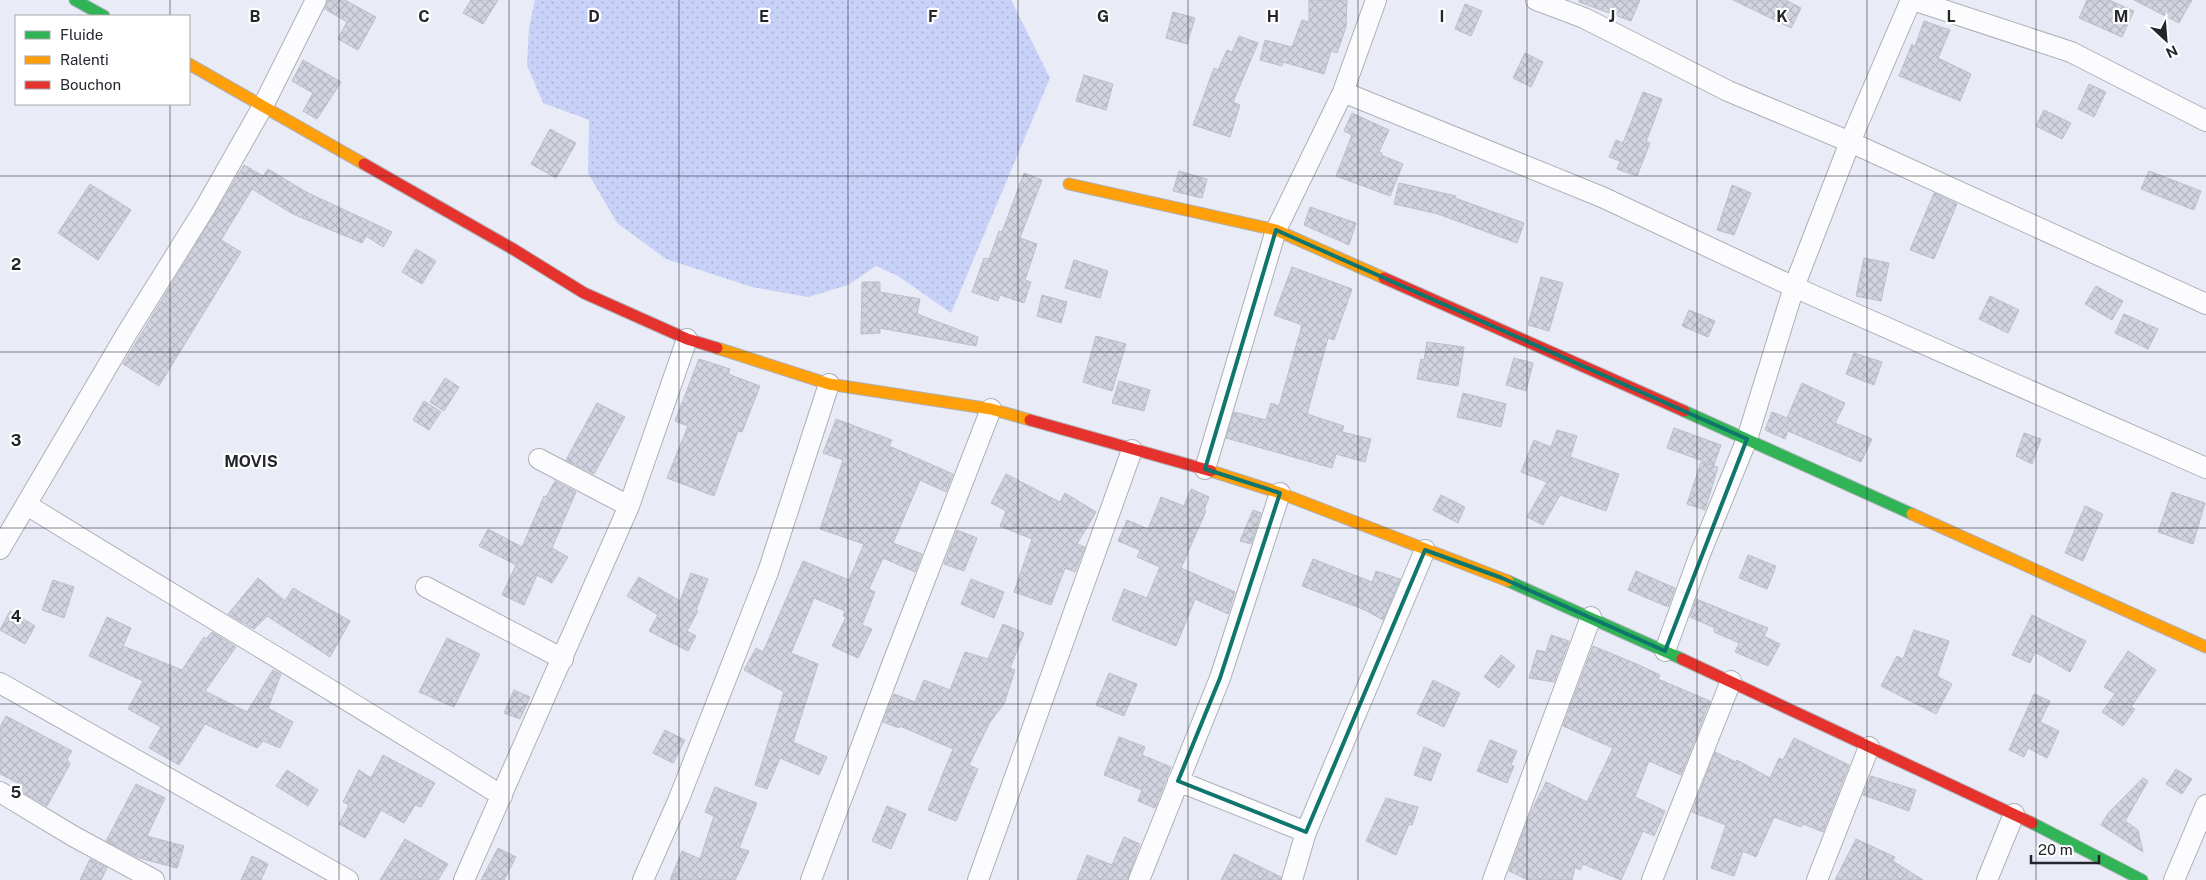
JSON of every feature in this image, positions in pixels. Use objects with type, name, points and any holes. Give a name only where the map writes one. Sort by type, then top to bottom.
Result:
[{"type":"street","points":[[75,0],[102,15]]},
{"type":"street","points":[[0,549],[127,333],[205,208],[263,106],[316,0]]},
{"type":"street","points":[[1205,469],[1276,230],[1343,92],[1376,0]]},
{"type":"street","points":[[1536,0],[1584,18],[1728,91],[1850,142],[2206,304]]},
{"type":"street","points":[[1665,651],[1700,554],[1747,439],[1794,287],[1850,142],[1912,0],[2071,52],[2206,121]]},
{"type":"street","points":[[190,65],[513,248],[584,292],[687,339],[829,384],[991,409],[1205,469],[1280,493],[1370,526],[1425,550],[1502,578],[1731,681],[2014,814],[2142,880]]},
{"type":"street","points":[[1343,92],[1602,197],[1794,287],[2206,468]]},
{"type":"street","points":[[1069,184],[1276,230],[1747,439],[2206,647]]},
{"type":"street","points":[[464,880],[629,506],[687,339]]},
{"type":"street","points":[[643,880],[678,801],[768,572],[829,384]]},
{"type":"street","points":[[812,880],[991,409]]},
{"type":"street","points":[[978,880],[1132,450]]},
{"type":"street","points":[[538,459],[629,506]]},
{"type":"street","points":[[1139,880],[1220,678],[1280,493]]},
{"type":"street","points":[[27,505],[195,610],[341,695],[502,796]]},
{"type":"street","points":[[1292,880],[1306,832],[1425,550]]},
{"type":"street","points":[[426,587],[563,659]]},
{"type":"street","points":[[1493,880],[1591,617]]},
{"type":"street","points":[[1652,880],[1731,681]]},
{"type":"street","points":[[0,683],[348,880]]},
{"type":"street","points":[[1817,880],[1869,747]]},
{"type":"street","points":[[1178,781],[1306,832]]},
{"type":"street","points":[[0,792],[73,836],[154,880]]},
{"type":"street","points":[[2174,880],[2206,805]]},
{"type":"street","points":[[1987,880],[2014,814]]},
{"type":"highlighted area","points":[[1276,230],[1747,439],[1665,651],[1502,578],[1425,550],[1306,832],[1178,781],[1220,678],[1280,493],[1205,469]]},
{"type":"shaded area","points":[[535,0],[1011,0],[1050,78],[951,313],[898,276],[876,266],[848,285],[808,297],[752,287],[666,259],[617,223],[588,173],[589,120],[543,103],[527,65],[529,28]]},
{"type":"building","points":[[328,0],[345,0],[376,17],[358,50],[338,39],[347,22],[325,9]]},
{"type":"building","points":[[471,0],[498,0],[483,24],[463,13]]},
{"type":"building","points":[[1309,0],[1347,0],[1346,27],[1337,53],[1331,51],[1324,74],[1283,62],[1282,66],[1260,60],[1265,40],[1292,47],[1302,20],[1309,22]]},
{"type":"building","points":[[1579,0],[1640,0],[1631,21],[1579,2]]},
{"type":"building","points":[[1733,0],[1786,0],[1801,8],[1791,28]]},
{"type":"building","points":[[2087,0],[2109,0],[2134,11],[2122,37],[2079,18]]},
{"type":"building","points":[[2134,0],[2192,0],[2179,23]]},
{"type":"building","points":[[1465,4],[1482,11],[1471,36],[1455,29]]},
{"type":"building","points":[[1173,12],[1195,18],[1187,44],[1166,38]]},
{"type":"building","points":[[1924,21],[1950,30],[1938,58],[1971,74],[1960,101],[1899,76],[1912,44],[1915,46]]},
{"type":"building","points":[[1239,36],[1258,43],[1233,102],[1240,105],[1230,137],[1193,125],[1214,68],[1218,70],[1227,50],[1232,52]]},
{"type":"building","points":[[1525,53],[1543,62],[1531,87],[1513,78]]},
{"type":"building","points":[[303,60],[341,82],[317,119],[303,111],[313,93],[292,81]]},
{"type":"building","points":[[1084,75],[1113,84],[1106,110],[1076,101]]},
{"type":"building","points":[[2089,84],[2106,92],[2094,117],[2078,109]]},
{"type":"building","points":[[1643,92],[1662,99],[1646,142],[1650,143],[1637,176],[1617,169],[1620,161],[1609,157],[1616,140],[1623,143]]},
{"type":"building","points":[[2044,110],[2071,123],[2062,139],[2036,126]]},
{"type":"building","points":[[1352,113],[1389,130],[1379,152],[1382,153],[1381,155],[1403,164],[1390,196],[1336,176],[1352,135],[1344,131]]},
{"type":"building","points":[[550,129],[576,143],[556,178],[531,164]]},
{"type":"building","points":[[244,165],[263,176],[268,169],[306,192],[392,232],[383,247],[366,236],[362,243],[293,214],[252,189],[221,240],[241,252],[159,386],[123,364]]},
{"type":"building","points":[[1179,171],[1207,179],[1202,198],[1173,191]]},
{"type":"building","points":[[2149,171],[2201,191],[2194,210],[2141,189]]},
{"type":"building","points":[[1024,173],[1042,180],[1020,238],[1037,244],[1025,280],[1031,282],[1024,303],[1000,295],[998,301],[972,292],[984,258],[989,259],[999,231],[1002,232]]},
{"type":"building","points":[[1399,183],[1456,196],[1455,198],[1524,223],[1517,243],[1438,214],[1394,204]]},
{"type":"building","points":[[90,184],[131,210],[98,260],[58,233]]},
{"type":"building","points":[[1732,185],[1751,193],[1734,235],[1717,230]]},
{"type":"building","points":[[1934,193],[1957,204],[1934,259],[1910,250]]},
{"type":"building","points":[[1310,207],[1356,223],[1349,245],[1304,225]]},
{"type":"building","points":[[416,249],[436,261],[422,284],[402,272]]},
{"type":"building","points":[[1864,258],[1889,263],[1881,301],[1856,296]]},
{"type":"building","points":[[1074,260],[1108,271],[1100,298],[1065,288]]},
{"type":"building","points":[[1292,267],[1352,289],[1334,340],[1328,338],[1307,414],[1344,426],[1342,432],[1371,439],[1365,462],[1336,454],[1332,468],[1226,438],[1234,412],[1266,420],[1271,403],[1279,406],[1302,325],[1274,315]]},
{"type":"building","points":[[1541,277],[1563,283],[1549,331],[1528,325]]},
{"type":"building","points":[[862,282],[880,282],[880,292],[920,299],[917,314],[978,337],[976,346],[880,328],[880,333],[861,334]]},
{"type":"building","points":[[2096,286],[2123,301],[2112,320],[2085,304]]},
{"type":"building","points":[[1042,295],[1067,302],[1061,323],[1037,316]]},
{"type":"building","points":[[1990,296],[2019,310],[2008,333],[1979,319]]},
{"type":"building","points":[[1689,310],[1715,321],[1708,337],[1682,326]]},
{"type":"building","points":[[2124,314],[2158,329],[2148,349],[2115,333]]},
{"type":"building","points":[[1096,336],[1126,344],[1112,391],[1083,382]]},
{"type":"building","points":[[1427,342],[1464,347],[1458,386],[1417,379],[1421,359],[1424,360]]},
{"type":"building","points":[[1854,353],[1882,362],[1874,385],[1846,374]]},
{"type":"building","points":[[1514,358],[1533,363],[1526,391],[1506,385]]},
{"type":"building","points":[[699,359],[730,369],[728,374],[760,386],[742,432],[738,431],[714,496],[667,478],[688,426],[675,421]]},
{"type":"building","points":[[445,378],[459,387],[444,411],[430,402]]},
{"type":"building","points":[[1119,381],[1150,390],[1144,411],[1112,403]]},
{"type":"building","points":[[1802,383],[1845,403],[1835,423],[1872,439],[1861,462],[1788,431],[1785,439],[1765,430],[1772,412],[1787,418]]},
{"type":"building","points":[[1463,393],[1506,404],[1501,427],[1457,417]]},
{"type":"building","points":[[424,401],[441,412],[429,430],[413,420]]},
{"type":"building","points":[[597,403],[625,417],[594,474],[566,460]]},
{"type":"building","points":[[836,419],[892,440],[889,446],[953,474],[946,492],[920,480],[893,543],[922,554],[915,572],[883,558],[869,589],[875,592],[862,625],[872,629],[858,658],[832,646],[846,617],[843,616],[845,611],[814,598],[791,653],[818,664],[793,742],[827,757],[819,775],[780,758],[767,789],[755,785],[784,692],[744,670],[756,648],[763,652],[803,561],[849,580],[864,544],[820,529],[843,460],[823,453]]},
{"type":"building","points":[[1674,428],[1721,445],[1714,465],[1667,448]]},
{"type":"building","points":[[1557,430],[1577,436],[1570,457],[1619,474],[1606,511],[1560,495],[1543,525],[1527,517],[1547,482],[1521,472],[1534,440],[1551,447]]},
{"type":"building","points":[[2024,433],[2041,439],[2032,464],[2016,456]]},
{"type":"building","points":[[1701,462],[1718,467],[1705,510],[1687,504]]},
{"type":"building","points":[[1006,474],[1060,502],[1065,493],[1096,512],[1077,544],[1085,547],[1075,572],[1065,568],[1051,605],[1014,592],[1032,539],[1000,526],[1006,511],[991,503]]},
{"type":"building","points":[[555,481],[576,492],[552,548],[568,557],[552,583],[537,575],[524,605],[502,595],[516,565],[479,546],[488,529],[522,547],[544,496],[546,497]]},
{"type":"building","points":[[1191,489],[1209,497],[1204,510],[1206,511],[1181,568],[1235,592],[1228,614],[1195,599],[1176,646],[1112,620],[1124,589],[1147,598],[1160,567],[1137,557],[1140,550],[1118,541],[1127,520],[1148,529],[1161,497],[1184,506]]},
{"type":"building","points":[[2172,492],[2205,503],[2193,544],[2158,532]]},
{"type":"building","points":[[1441,495],[1465,507],[1458,523],[1433,510]]},
{"type":"building","points":[[2085,506],[2103,514],[2083,561],[2065,553]]},
{"type":"building","points":[[1253,510],[1261,513],[1251,544],[1240,541]]},
{"type":"building","points":[[957,530],[977,538],[964,571],[944,564]]},
{"type":"building","points":[[1748,555],[1776,566],[1767,589],[1739,578]]},
{"type":"building","points":[[1313,559],[1372,582],[1376,571],[1400,579],[1383,620],[1365,610],[1302,586]]},
{"type":"building","points":[[1636,571],[1675,588],[1668,607],[1628,590]]},
{"type":"building","points":[[691,573],[708,579],[696,610],[698,611],[687,631],[696,636],[688,651],[649,631],[658,615],[627,596],[639,577],[680,601]]},
{"type":"building","points":[[258,578],[285,601],[293,588],[350,621],[330,657],[267,616],[254,629],[228,614]]},
{"type":"building","points":[[971,579],[1004,592],[994,618],[961,604]]},
{"type":"building","points":[[53,580],[74,587],[64,618],[42,610]]},
{"type":"building","points":[[1696,599],[1768,628],[1764,636],[1780,644],[1768,666],[1735,652],[1739,643],[1714,632],[1715,628],[1690,617]]},
{"type":"building","points":[[10,611],[35,626],[25,644],[0,630]]},
{"type":"building","points":[[2032,615],[2086,641],[2070,672],[2035,652],[2030,663],[2012,655]]},
{"type":"building","points":[[107,617],[131,628],[123,646],[182,670],[204,637],[206,639],[212,632],[236,647],[205,691],[247,712],[273,670],[281,674],[268,708],[293,722],[280,748],[263,741],[257,748],[205,724],[179,765],[149,748],[161,727],[128,709],[143,681],[89,656]]},
{"type":"building","points":[[1003,624],[1024,633],[1010,668],[1015,670],[1004,704],[990,722],[969,765],[978,769],[956,821],[928,810],[953,749],[900,726],[899,728],[883,722],[894,694],[915,702],[924,680],[950,690],[965,652],[988,659]]},
{"type":"building","points":[[1914,630],[1949,641],[1937,676],[1952,684],[1936,714],[1881,686],[1897,656],[1903,659]]},
{"type":"building","points":[[1551,635],[1569,641],[1554,682],[1529,678],[1537,650],[1546,652]]},
{"type":"building","points":[[447,638],[480,654],[454,707],[419,692]]},
{"type":"building","points":[[1593,646],[1639,665],[1660,675],[1658,679],[1710,701],[1681,775],[1649,761],[1635,797],[1665,811],[1654,836],[1643,831],[1621,880],[1583,864],[1580,870],[1575,867],[1572,880],[1528,880],[1509,871],[1531,812],[1546,782],[1587,802],[1613,748],[1563,726]]},
{"type":"building","points":[[2128,651],[2156,670],[2131,707],[2135,709],[2123,726],[2102,712],[2115,694],[2104,687]]},
{"type":"building","points":[[1501,655],[1515,666],[1499,688],[1484,677]]},
{"type":"building","points":[[1109,673],[1137,684],[1124,716],[1096,705]]},
{"type":"building","points":[[1433,680],[1460,693],[1444,727],[1417,714]]},
{"type":"building","points":[[514,690],[530,697],[520,719],[504,713]]},
{"type":"building","points":[[2034,694],[2050,701],[2040,722],[2059,731],[2047,758],[2028,748],[2024,757],[2009,750]]},
{"type":"building","points":[[6,716],[72,751],[67,759],[70,764],[47,806],[21,791],[24,786],[0,774],[0,727]]},
{"type":"building","points":[[665,730],[685,740],[673,763],[653,753]]},
{"type":"building","points":[[1119,737],[1145,747],[1142,755],[1171,767],[1155,808],[1138,801],[1142,790],[1104,775]]},
{"type":"building","points":[[1794,738],[1849,765],[1823,832],[1803,824],[1801,827],[1774,817],[1756,857],[1743,851],[1734,876],[1711,868],[1726,825],[1692,812],[1715,752],[1736,762],[1737,760],[1770,778],[1779,758],[1783,760]]},
{"type":"building","points":[[1490,740],[1517,751],[1511,765],[1514,766],[1507,783],[1477,771]]},
{"type":"building","points":[[1424,747],[1441,754],[1431,781],[1414,775]]},
{"type":"building","points":[[383,755],[435,783],[421,807],[415,805],[404,823],[381,810],[365,838],[339,824],[349,805],[343,802],[359,770],[371,778]]},
{"type":"building","points":[[2176,769],[2192,779],[2182,794],[2166,784]]},
{"type":"building","points":[[287,770],[318,790],[308,806],[276,786]]},
{"type":"building","points":[[1871,776],[1916,790],[1909,811],[1863,795]]},
{"type":"building","points":[[2143,778],[2148,781],[2125,821],[2138,830],[2143,852],[2101,825],[2109,812]]},
{"type":"building","points":[[136,784],[165,798],[147,836],[184,846],[177,868],[139,858],[106,841]]},
{"type":"building","points":[[715,787],[757,803],[739,848],[749,851],[735,880],[670,880],[682,851],[700,859],[714,816],[705,812]]},
{"type":"building","points":[[1386,798],[1418,807],[1412,825],[1409,824],[1396,855],[1366,841]]},
{"type":"building","points":[[887,806],[906,814],[891,849],[872,841]]},
{"type":"building","points":[[1124,837],[1140,844],[1127,880],[1077,880],[1087,855],[1112,865]]},
{"type":"building","points":[[405,839],[448,864],[438,880],[380,880]]},
{"type":"building","points":[[1856,839],[1895,857],[1893,861],[1923,880],[1835,880]]},
{"type":"building","points":[[498,848],[516,857],[504,880],[481,880]]},
{"type":"building","points":[[1234,854],[1281,877],[1280,880],[1221,880]]},
{"type":"building","points":[[252,856],[268,864],[261,880],[241,880]]},
{"type":"building","points":[[90,859],[107,868],[101,880],[80,880]]},
{"type":"traffic: fast","points":[[75,0],[102,15]]},
{"type":"traffic: fast","points":[[1684,411],[1912,514]]},
{"type":"traffic: fast","points":[[1508,581],[1682,659]]},
{"type":"traffic: fast","points":[[2032,823],[2142,880]]},
{"type":"traffic: slow","points":[[190,65],[364,164]]},
{"type":"traffic: slow","points":[[1069,184],[1276,230],[1384,278]]},
{"type":"traffic: slow","points":[[717,348],[829,384],[991,409],[1030,420]]},
{"type":"traffic: slow","points":[[1211,471],[1280,493],[1508,581]]},
{"type":"traffic: slow","points":[[1912,514],[2206,647]]},
{"type":"traffic: jam","points":[[364,164],[513,249],[584,293],[687,339],[717,348]]},
{"type":"traffic: jam","points":[[1384,278],[1684,411]]},
{"type":"traffic: jam","points":[[1030,420],[1211,471]]},
{"type":"traffic: jam","points":[[1682,659],[2032,823]]},
{"type":"district","name":"MOVIS","points":[[251,461]]}]
